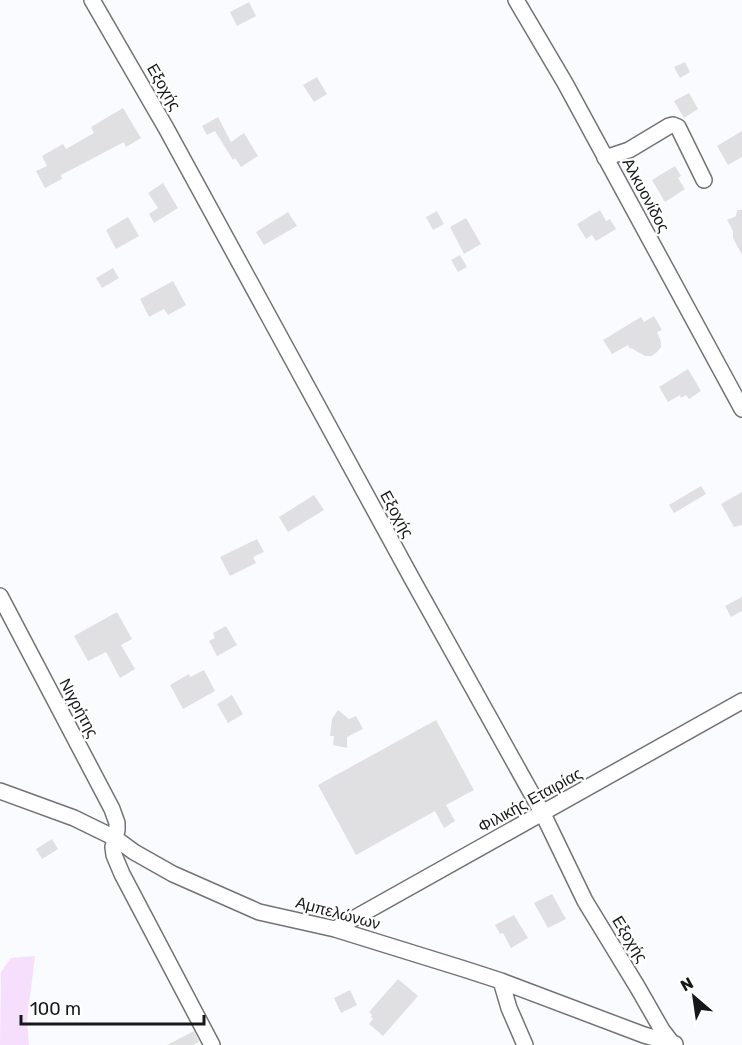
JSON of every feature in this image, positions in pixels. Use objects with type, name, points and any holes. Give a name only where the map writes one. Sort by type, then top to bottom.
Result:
[{"type":"street","name":"Εξοχής","points":[[92,0],[166,128],[405,567],[543,814],[585,901],[662,1030],[675,1044]]},
{"type":"street","name":"Αλκυονίδος","points":[[516,0],[565,83],[742,409]]},
{"type":"street","points":[[605,158],[629,150],[674,125],[681,132],[704,180]]},
{"type":"street","name":"Νιγρήτης","points":[[0,596],[112,809],[117,823],[112,847],[122,874],[212,1045]]},
{"type":"street","name":"Φιλικής Εταιρίας","points":[[335,929],[742,701]]},
{"type":"street","name":"Αμπελώνων","points":[[0,791],[74,818],[115,838],[172,874],[260,912],[335,929],[501,981],[644,1035],[675,1044]]},
{"type":"street","points":[[501,981],[508,1008],[525,1045]]},
{"type":"shaded area","points":[[35,956],[27,1020],[29,1045],[0,1045],[1,972],[11,958]]},
{"type":"building","points":[[249,2],[256,16],[237,26],[230,12]]},
{"type":"building","points":[[685,62],[690,72],[680,78],[674,67]]},
{"type":"building","points":[[317,77],[327,94],[314,102],[303,85]]},
{"type":"building","points":[[689,93],[698,109],[684,118],[674,101]]},
{"type":"building","points":[[123,108],[141,138],[126,147],[124,142],[61,175],[62,179],[45,188],[36,171],[47,166],[42,156],[63,144],[66,149],[94,133],[91,127]]},
{"type":"building","points":[[218,117],[231,142],[244,133],[258,156],[241,167],[235,158],[233,160],[215,131],[207,135],[202,126]]},
{"type":"building","points":[[742,131],[742,157],[728,165],[717,146]]},
{"type":"building","points":[[675,166],[681,176],[678,178],[685,189],[665,202],[652,180]]},
{"type":"building","points":[[163,183],[178,208],[154,223],[149,214],[158,208],[148,193]]},
{"type":"building","points":[[600,210],[606,221],[610,219],[616,229],[596,241],[592,235],[586,239],[577,224]]},
{"type":"building","points":[[737,210],[742,210],[742,255],[727,220],[736,216]]},
{"type":"building","points":[[437,211],[444,224],[433,230],[426,217]]},
{"type":"building","points":[[288,212],[297,226],[264,245],[256,232]]},
{"type":"building","points":[[128,217],[139,236],[116,249],[106,230]]},
{"type":"building","points":[[466,218],[481,244],[464,254],[450,227]]},
{"type":"building","points":[[460,255],[467,267],[458,272],[451,260]]},
{"type":"building","points":[[113,268],[119,278],[102,288],[96,278]]},
{"type":"building","points":[[173,281],[186,305],[168,315],[164,309],[149,317],[140,299]]},
{"type":"building","points":[[654,316],[662,330],[657,332],[661,347],[657,352],[652,356],[645,356],[630,349],[628,345],[612,354],[603,340],[641,317],[644,322]]},
{"type":"building","points":[[688,369],[701,391],[689,399],[686,395],[681,398],[680,395],[668,402],[659,387]]},
{"type":"building","points":[[701,486],[706,494],[674,513],[669,505]]},
{"type":"building","points":[[742,492],[742,525],[734,527],[721,504]]},
{"type":"building","points":[[314,495],[324,510],[288,532],[279,517]]},
{"type":"building","points":[[257,539],[264,552],[253,557],[256,563],[230,576],[220,557]]},
{"type":"building","points":[[742,597],[742,611],[731,617],[725,606]]},
{"type":"building","points":[[117,612],[132,639],[121,645],[135,669],[120,678],[106,652],[88,661],[74,636]]},
{"type":"building","points":[[226,626],[237,645],[217,656],[209,641],[215,638],[213,633]]},
{"type":"building","points":[[204,670],[215,691],[183,709],[170,685],[189,674],[190,677]]},
{"type":"building","points":[[232,695],[243,714],[228,723],[217,704]]},
{"type":"building","points":[[338,710],[349,719],[356,716],[363,729],[347,737],[347,748],[333,745],[334,736],[330,736],[332,719]]},
{"type":"building","points":[[436,720],[474,790],[446,805],[455,821],[444,828],[435,811],[356,855],[318,785]]},
{"type":"building","points":[[52,839],[58,849],[42,859],[36,849]]},
{"type":"building","points":[[552,894],[566,919],[548,928],[534,903]]},
{"type":"building","points":[[514,915],[528,938],[511,948],[503,933],[500,934],[495,925]]},
{"type":"building","points":[[398,979],[418,996],[383,1036],[369,1024],[373,1019],[369,1012]]},
{"type":"building","points":[[350,990],[357,1005],[341,1013],[334,998]]},
{"type":"building","points":[[194,1031],[199,1042],[193,1045],[167,1045]]}]
